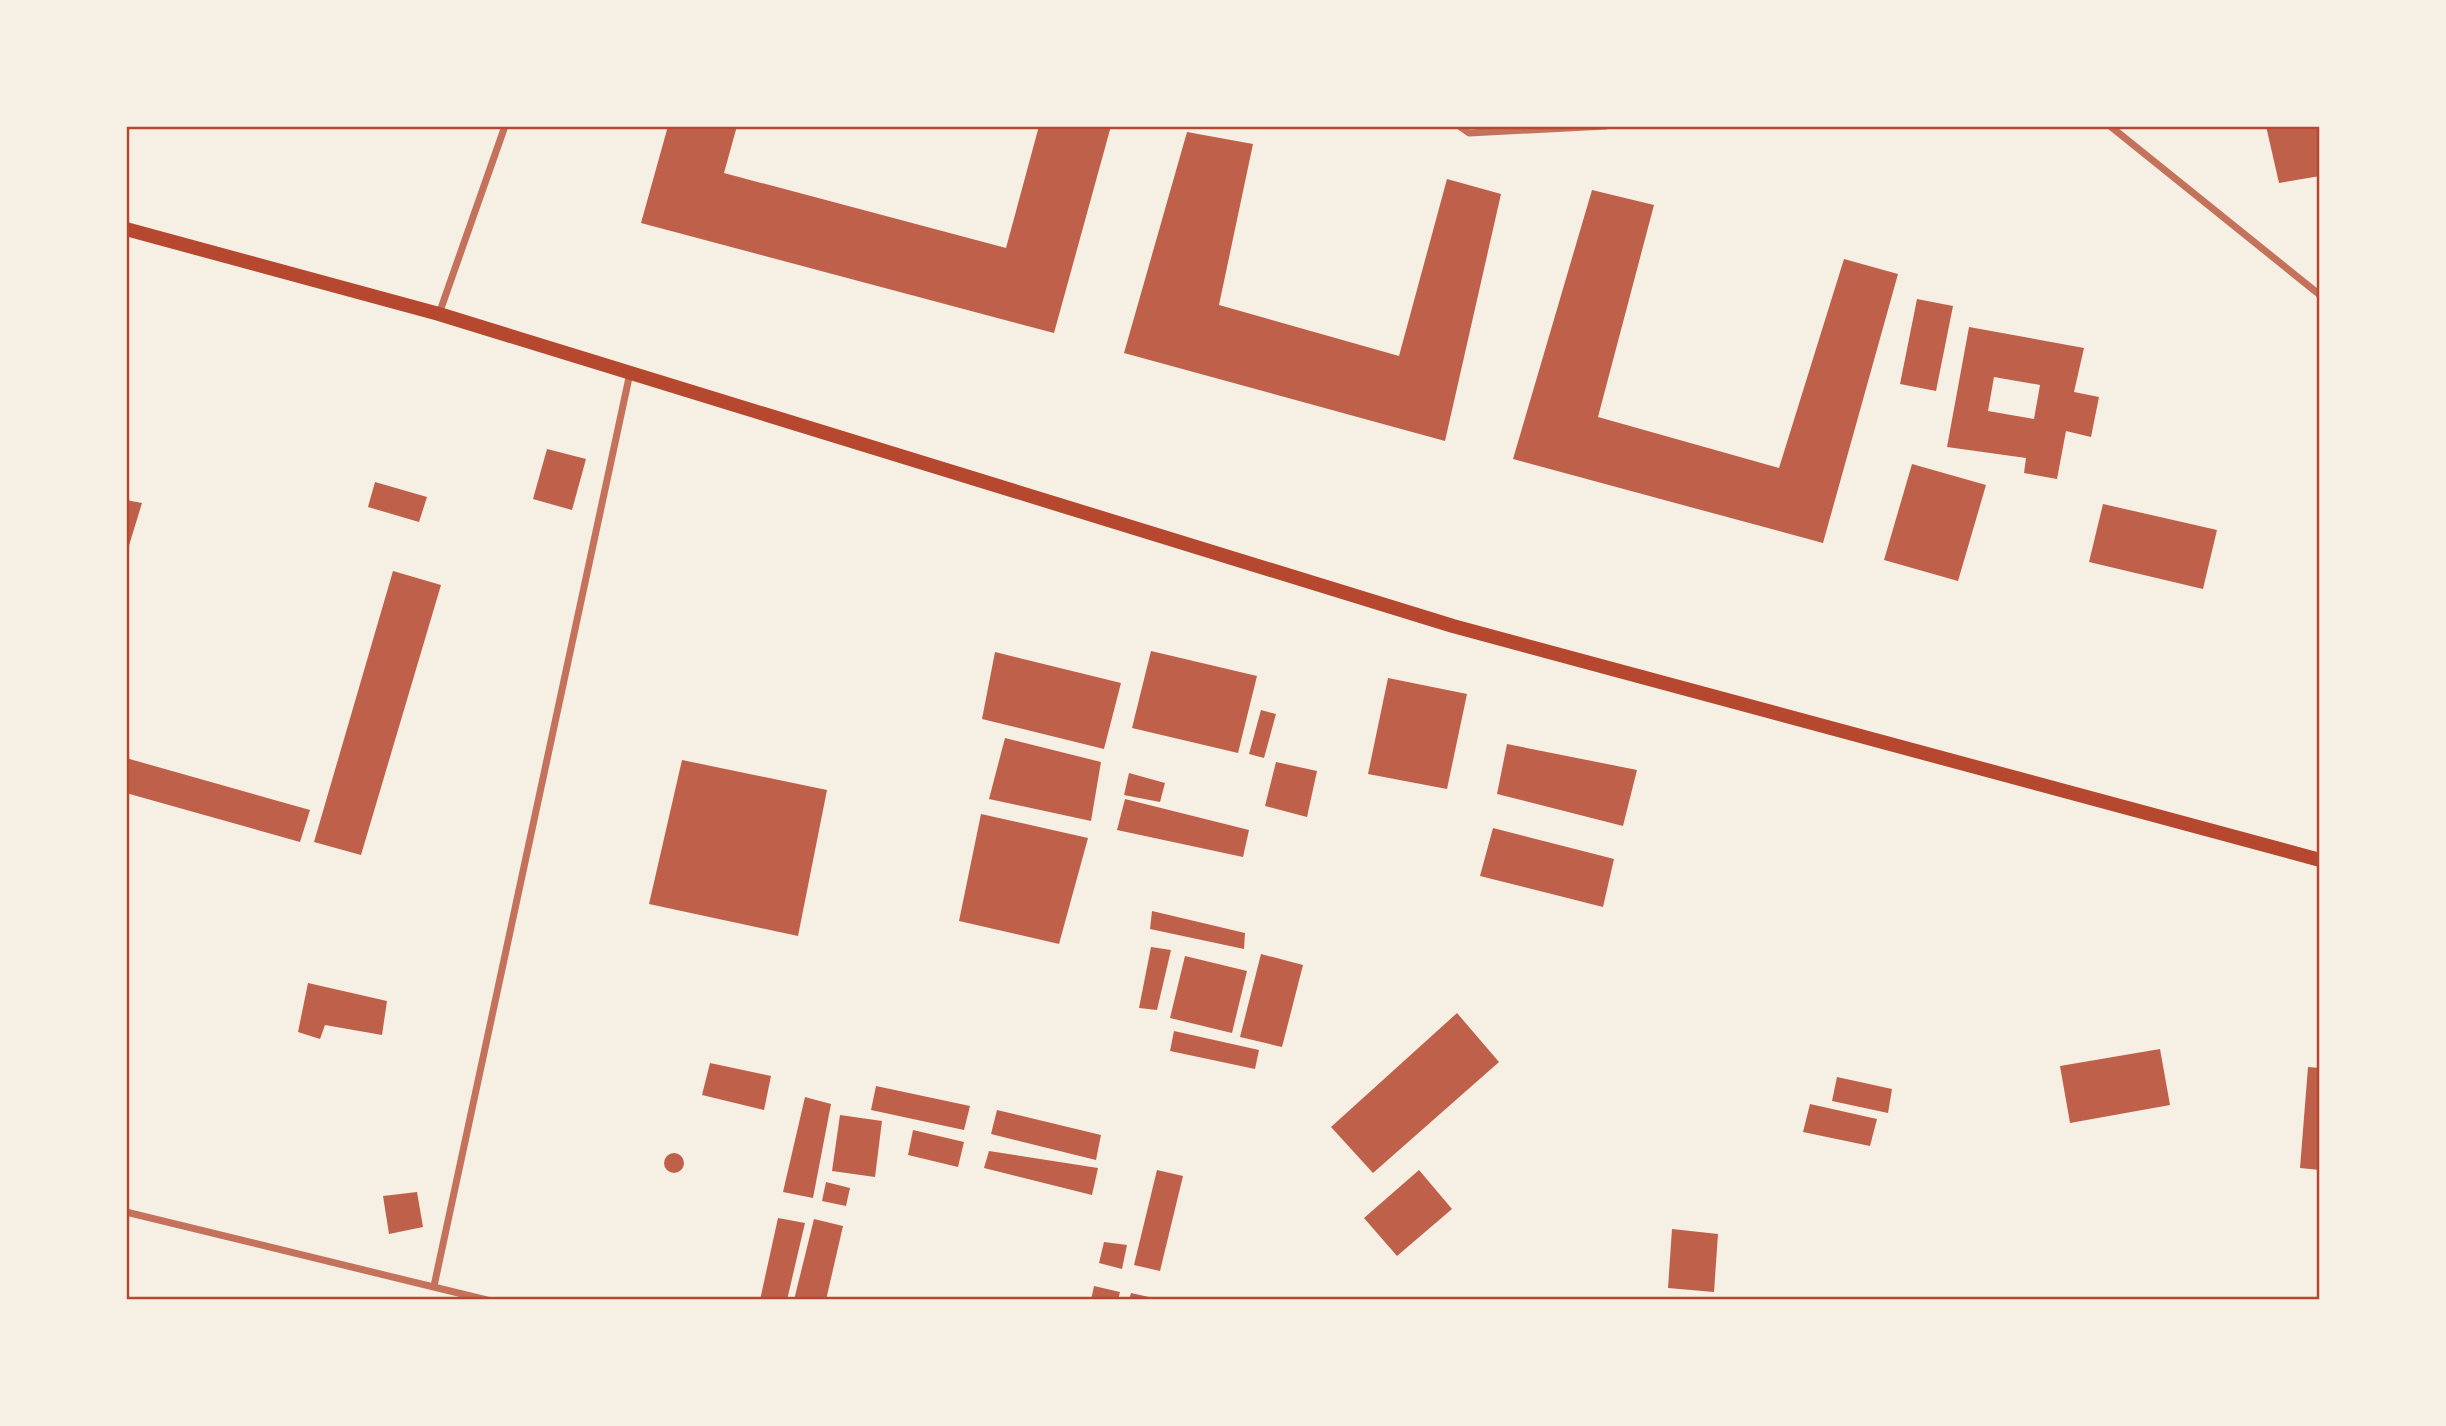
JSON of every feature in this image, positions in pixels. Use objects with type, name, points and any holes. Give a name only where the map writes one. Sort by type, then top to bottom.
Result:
[{"type":"main road","points":[[126,229],[439,314],[1453,626],[2320,860]]},
{"type":"street","points":[[439,314],[505,126]]},
{"type":"street","points":[[1460,126],[1469,133],[1606,126]]},
{"type":"street","points":[[2110,126],[2320,295]]},
{"type":"street","points":[[434,1286],[630,373]]},
{"type":"street","points":[[126,1212],[487,1300]]},
{"type":"building","points":[[668,126],[737,126],[724,173],[1006,248],[1039,126],[1111,126],[1054,333],[641,223]]},
{"type":"building","points":[[2266,126],[2320,126],[2320,176],[2279,183]]},
{"type":"building","points":[[1187,132],[1253,144],[1219,305],[1399,356],[1447,179],[1501,194],[1445,441],[1124,353]]},
{"type":"building","points":[[1592,190],[1654,205],[1598,417],[1779,468],[1844,259],[1898,274],[1823,543],[1513,459]]},
{"type":"building","points":[[1917,299],[1953,306],[1936,391],[1900,384]]},
{"type":"building","points":[[1969,327],[2084,348],[2074,392],[2099,397],[2091,437],[2066,431],[2057,479],[2024,473],[2026,458],[1947,447]],"holes":[[[1994,377],[2040,385],[2034,419],[1988,411]]]},
{"type":"building","points":[[547,449],[586,459],[572,510],[533,499]]},
{"type":"building","points":[[1912,464],[1986,485],[1958,581],[1884,560]]},
{"type":"building","points":[[375,482],[427,497],[419,522],[368,507]]},
{"type":"building","points":[[126,500],[142,503],[127,552],[126,552]]},
{"type":"building","points":[[2103,504],[2217,530],[2203,589],[2089,562]]},
{"type":"building","points":[[393,571],[441,585],[361,855],[314,842]]},
{"type":"building","points":[[1151,651],[1257,676],[1238,753],[1132,728]]},
{"type":"building","points":[[995,652],[1121,683],[1104,749],[982,719]]},
{"type":"building","points":[[1388,678],[1467,694],[1447,789],[1368,774]]},
{"type":"building","points":[[1261,710],[1276,714],[1264,758],[1249,754]]},
{"type":"building","points":[[1005,738],[1101,762],[1091,821],[989,799]]},
{"type":"building","points":[[1507,744],[1637,770],[1623,826],[1497,794]]},
{"type":"building","points":[[126,758],[310,810],[300,842],[126,793]]},
{"type":"building","points":[[682,760],[827,790],[798,936],[649,904]]},
{"type":"building","points":[[1276,762],[1317,771],[1307,817],[1265,806]]},
{"type":"building","points":[[1129,773],[1165,783],[1160,802],[1124,795]]},
{"type":"building","points":[[1125,799],[1249,830],[1243,857],[1117,830]]},
{"type":"building","points":[[981,814],[1088,838],[1059,944],[959,921]]},
{"type":"building","points":[[1493,828],[1614,859],[1603,907],[1480,876]]},
{"type":"building","points":[[1152,911],[1245,933],[1244,949],[1150,929]]},
{"type":"building","points":[[1151,947],[1171,950],[1157,1010],[1139,1008]]},
{"type":"building","points":[[1261,954],[1303,965],[1282,1047],[1240,1037]]},
{"type":"building","points":[[1185,956],[1247,971],[1232,1033],[1170,1018]]},
{"type":"building","points":[[308,983],[387,1001],[382,1035],[325,1025],[320,1039],[298,1032]]},
{"type":"building","points":[[1457,1013],[1499,1062],[1373,1173],[1331,1127]]},
{"type":"building","points":[[1174,1031],[1259,1050],[1255,1069],[1170,1051]]},
{"type":"building","points":[[2160,1049],[2170,1105],[2070,1123],[2060,1066]]},
{"type":"building","points":[[710,1063],[771,1076],[764,1110],[702,1095]]},
{"type":"building","points":[[2308,1067],[2320,1068],[2320,1170],[2300,1168]]},
{"type":"building","points":[[1837,1077],[1892,1089],[1888,1113],[1832,1101]]},
{"type":"building","points":[[876,1086],[970,1106],[964,1130],[871,1110]]},
{"type":"building","points":[[805,1097],[831,1104],[813,1198],[783,1192]]},
{"type":"building","points":[[1810,1104],[1877,1119],[1870,1146],[1803,1132]]},
{"type":"building","points":[[997,1110],[1101,1135],[1096,1160],[991,1134]]},
{"type":"building","points":[[840,1115],[882,1121],[875,1177],[832,1171]]},
{"type":"building","points":[[913,1130],[964,1142],[958,1167],[908,1155]]},
{"type":"building","points":[[989,1151],[1098,1168],[1092,1195],[984,1168]]},
{"type":"building","points":[[670,1153],[678,1153],[684,1163],[678,1173],[670,1173],[664,1167],[664,1159]]},
{"type":"building","points":[[1157,1170],[1183,1176],[1160,1271],[1134,1265]]},
{"type":"building","points":[[1419,1170],[1452,1209],[1397,1256],[1364,1218]]},
{"type":"building","points":[[826,1182],[850,1188],[846,1206],[822,1201]]},
{"type":"building","points":[[417,1192],[423,1227],[389,1234],[383,1196]]},
{"type":"building","points":[[778,1218],[805,1223],[787,1300],[760,1300]]},
{"type":"building","points":[[814,1219],[843,1226],[826,1300],[794,1300]]},
{"type":"building","points":[[1672,1229],[1718,1234],[1714,1292],[1668,1288]]},
{"type":"building","points":[[1104,1242],[1127,1245],[1122,1269],[1099,1263]]},
{"type":"building","points":[[1094,1286],[1120,1292],[1118,1300],[1091,1300]]},
{"type":"building","points":[[1131,1293],[1158,1299],[1158,1300],[1129,1300]]}]
